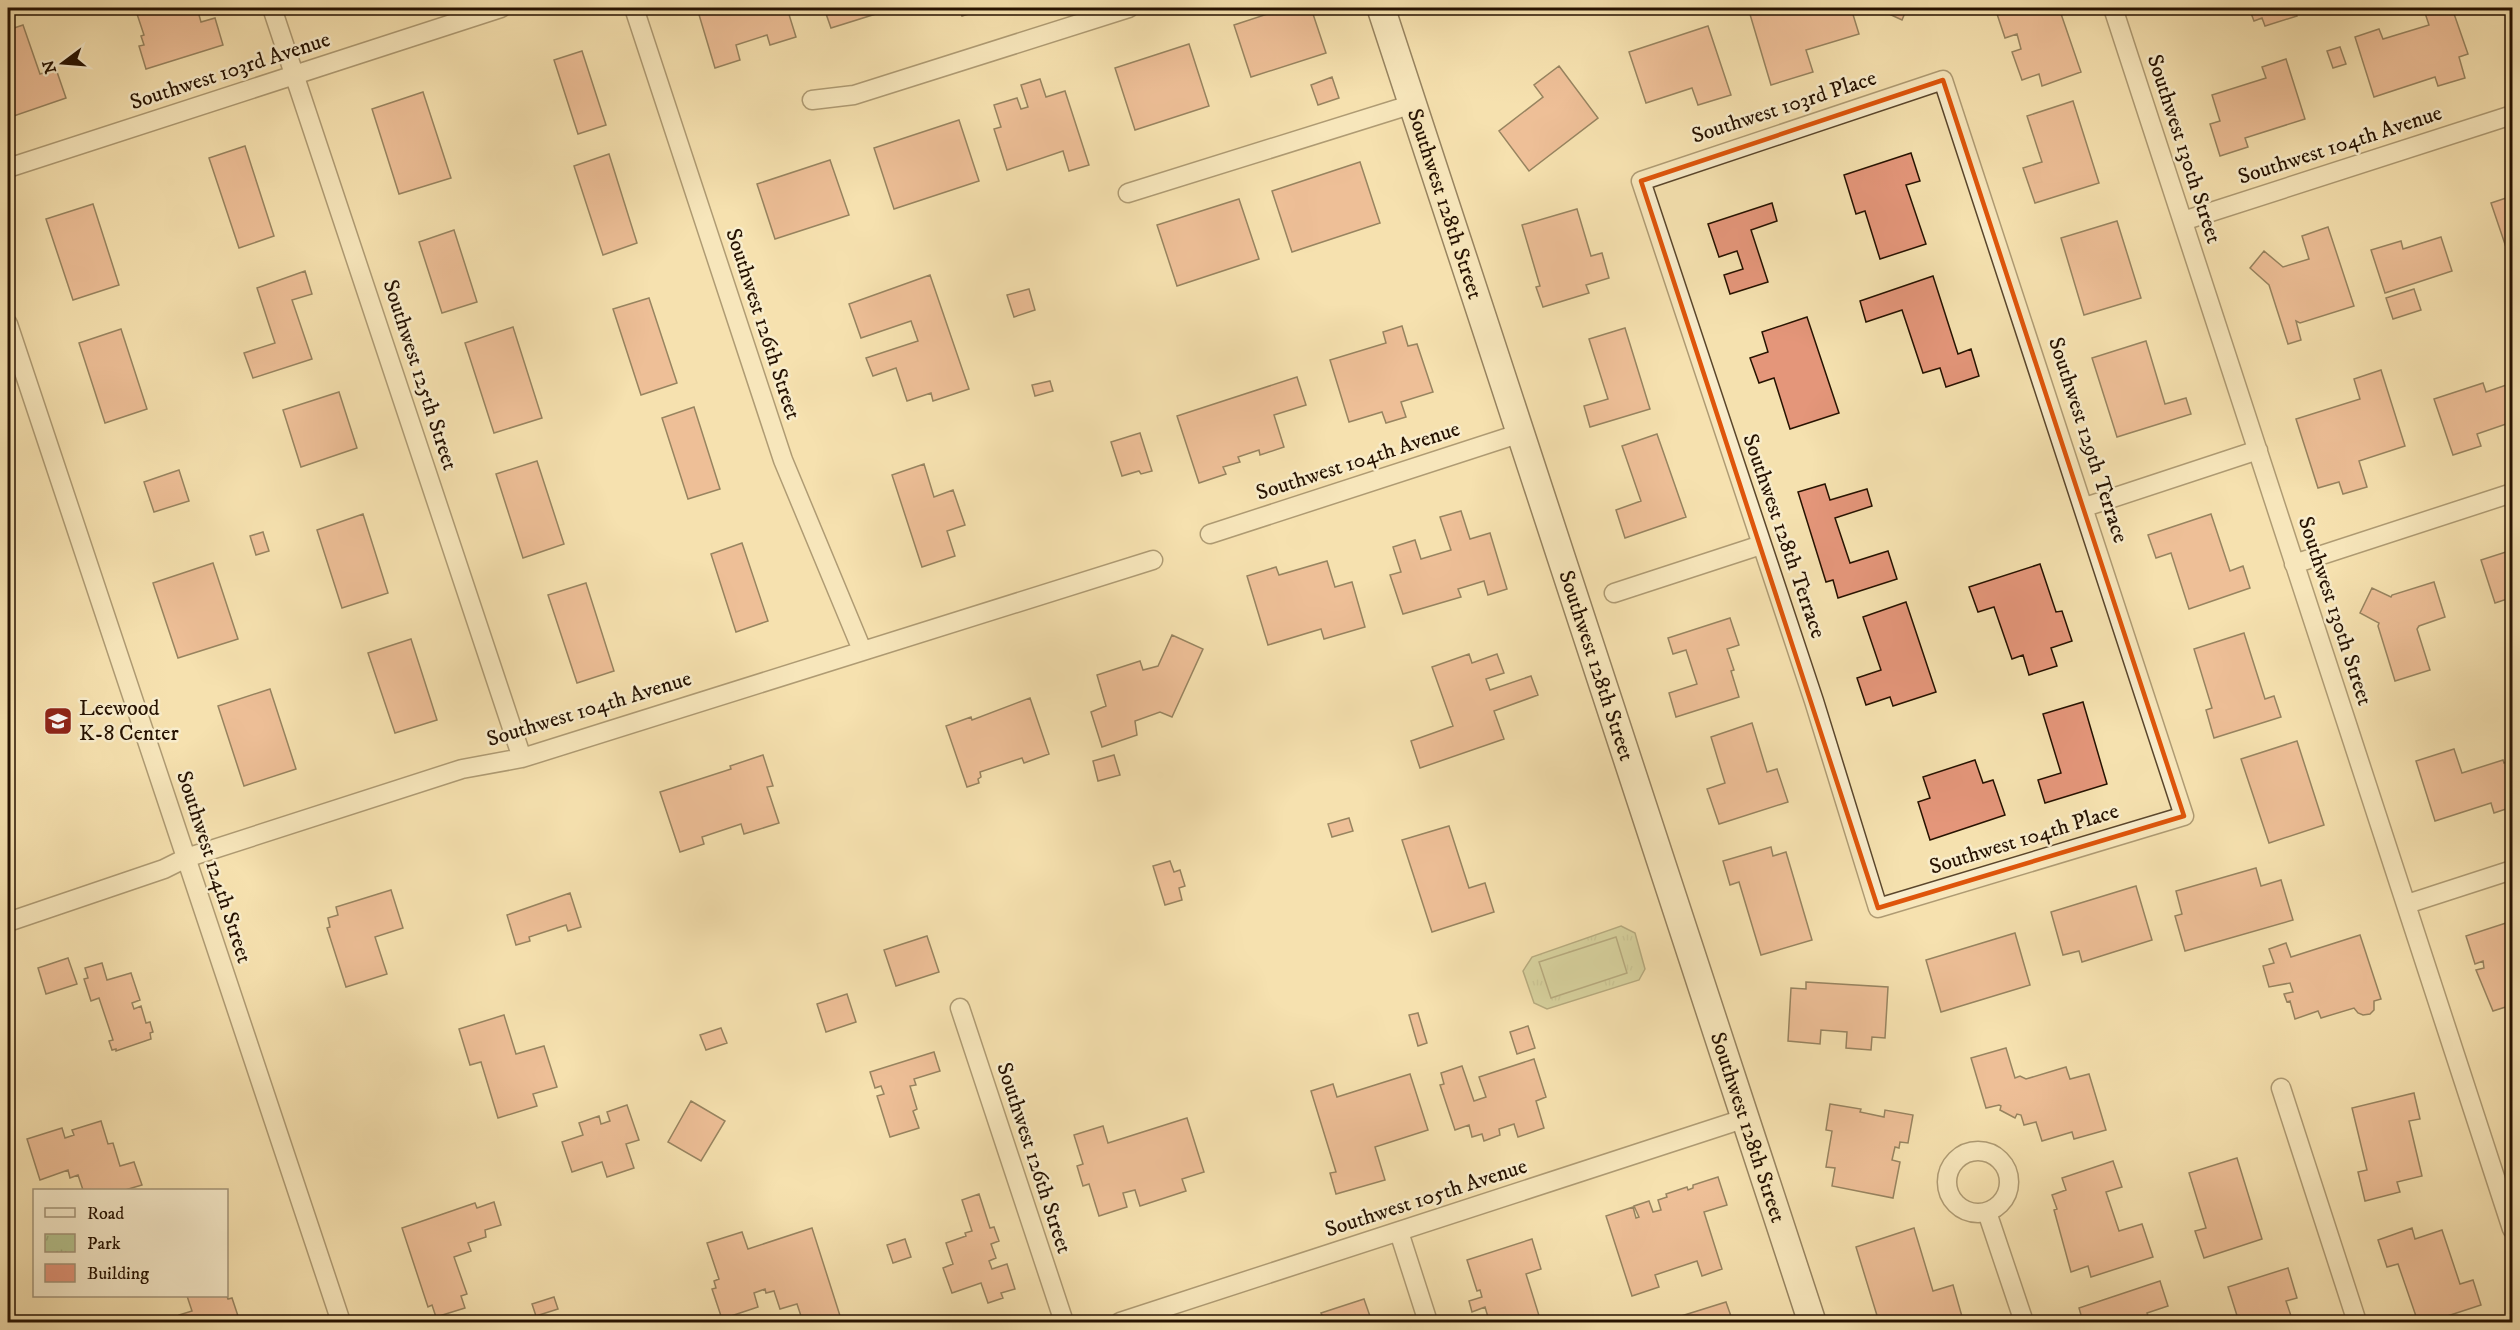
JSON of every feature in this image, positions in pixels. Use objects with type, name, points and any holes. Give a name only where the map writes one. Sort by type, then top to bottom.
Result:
[{"type":"street","name":"Southwest 125th Street","points":[[272,8],[522,758]]},
{"type":"street","name":"Southwest 103rd Avenue","points":[[8,168],[501,8]]},
{"type":"street","name":"Southwest 126th Street","points":[[634,8],[783,460],[862,650]]},
{"type":"street","points":[[812,100],[854,95],[1129,8]]},
{"type":"street","name":"Southwest 128th Street","points":[[1381,8],[1812,1323]]},
{"type":"street","name":"Southwest 130th Street","points":[[2113,8],[2512,1229]]},
{"type":"street","name":"Southwest 103rd Place","points":[[1641,181],[1943,80]]},
{"type":"street","name":"Southwest 129th Terrace","points":[[1943,80],[2085,507],[2184,816]]},
{"type":"street","points":[[1128,193],[1413,104]]},
{"type":"street","name":"Southwest 104th Avenue","points":[[2183,220],[2512,115]]},
{"type":"street","name":"Southwest 128th Terrace","points":[[1641,181],[1814,701],[1878,908]]},
{"type":"street","name":"Southwest 124th Street","points":[[8,324],[341,1323]]},
{"type":"street","name":"Southwest 104th Avenue","points":[[1210,534],[1521,433]]},
{"type":"street","points":[[2085,507],[2258,450]]},
{"type":"street","points":[[2294,564],[2512,493]]},
{"type":"street","points":[[1614,593],[1761,545]]},
{"type":"street","name":"Southwest 104th Avenue","points":[[8,922],[164,869],[186,858],[462,769],[522,758],[1153,560]]},
{"type":"street","name":"Southwest 104th Place","points":[[1878,908],[2184,816]]},
{"type":"street","points":[[2407,904],[2512,870]]},
{"type":"street","name":"Southwest 126th Street","points":[[960,1008],[1064,1323]]},
{"type":"street","points":[[2281,1088],[2357,1323]]},
{"type":"street","name":"Southwest 105th Avenue","points":[[1120,1323],[1746,1118]]},
{"type":"street","points":[[1988,1212],[2024,1323]]},
{"type":"street","points":[[1399,1232],[1428,1323]]},
{"type":"highlighted area","points":[[1943,80],[2184,816],[1878,908],[1641,181]]},
{"type":"green space","points":[[1621,926],[1635,933],[1645,969],[1639,980],[1547,1009],[1534,1003],[1523,971],[1532,957]]},
{"type":"green space","points":[[1616,937],[1627,973],[1551,998],[1539,962]]},
{"type":"building","points":[[135,8],[197,8],[201,22],[215,18],[223,45],[146,69],[139,46],[144,45],[141,36],[144,35]]},
{"type":"building","points":[[697,8],[787,8],[796,37],[770,45],[767,35],[736,45],[740,60],[715,68]]},
{"type":"building","points":[[824,8],[895,8],[831,28]]},
{"type":"building","points":[[959,8],[988,8],[962,16]]},
{"type":"building","points":[[1286,8],[1311,8],[1326,53],[1251,77],[1234,25]]},
{"type":"building","points":[[1759,8],[1851,8],[1859,34],[1806,50],[1813,72],[1771,85],[1749,11]]},
{"type":"building","points":[[1876,8],[1907,8],[1902,20]]},
{"type":"building","points":[[1995,8],[2059,8],[2081,72],[2042,86],[2039,74],[2022,80],[2012,52],[2021,49],[2017,34],[2005,38]]},
{"type":"building","points":[[2249,8],[2294,8],[2297,16],[2265,26],[2262,18],[2254,21]]},
{"type":"building","points":[[2440,8],[2452,8],[2468,54],[2459,57],[2465,78],[2438,86],[2435,77],[2374,97],[2355,37],[2379,29],[2383,39],[2429,25],[2425,13]]},
{"type":"building","points":[[23,25],[40,74],[56,69],[66,98],[8,118],[8,30]]},
{"type":"building","points":[[1708,26],[1731,95],[1698,105],[1692,88],[1646,103],[1629,52]]},
{"type":"building","points":[[1189,44],[1209,106],[1135,130],[1115,68]]},
{"type":"building","points":[[2340,47],[2346,64],[2333,68],[2327,51]]},
{"type":"building","points":[[582,51],[606,125],[578,134],[554,60]]},
{"type":"building","points":[[2286,59],[2305,119],[2245,138],[2248,147],[2220,156],[2210,124],[2220,121],[2212,95],[2266,78],[2262,67]]},
{"type":"building","points":[[1559,66],[1598,118],[1529,171],[1499,131],[1543,97],[1534,85]]},
{"type":"building","points":[[1332,77],[1339,98],[1318,105],[1311,85]]},
{"type":"building","points":[[1040,79],[1046,97],[1065,91],[1089,165],[1069,171],[1063,151],[1007,170],[994,129],[1001,127],[994,105],[1017,98],[1021,109],[1028,107],[1021,85]]},
{"type":"building","points":[[423,92],[451,178],[399,194],[372,109]]},
{"type":"building","points":[[2073,101],[2099,183],[2035,203],[2023,168],[2042,162],[2027,116]]},
{"type":"building","points":[[959,120],[979,181],[894,209],[874,148]]},
{"type":"building","points":[[245,146],[274,236],[239,248],[209,158]]},
{"type":"building","points":[[1911,153],[1920,181],[1906,185],[1926,244],[1880,259],[1865,211],[1856,214],[1844,175]]},
{"type":"building","points":[[609,154],[637,243],[603,255],[574,166]]},
{"type":"building","points":[[830,160],[849,215],[775,239],[757,184]]},
{"type":"building","points":[[1360,162],[1380,223],[1292,252],[1272,191]]},
{"type":"building","points":[[2512,196],[2512,255],[2509,256],[2491,203]]},
{"type":"building","points":[[1239,199],[1259,259],[1177,286],[1157,225]]},
{"type":"building","points":[[1772,203],[1777,221],[1751,230],[1768,282],[1730,294],[1724,275],[1743,269],[1737,251],[1719,257],[1708,224]]},
{"type":"building","points":[[93,204],[119,285],[73,300],[46,219]]},
{"type":"building","points":[[1577,209],[1591,256],[1602,253],[1609,278],[1586,285],[1589,293],[1543,307],[1536,287],[1540,286],[1522,225]]},
{"type":"building","points":[[2117,221],[2141,298],[2084,315],[2061,238]]},
{"type":"building","points":[[2328,227],[2354,306],[2300,323],[2296,321],[2301,340],[2288,344],[2269,285],[2250,268],[2264,251],[2283,267],[2309,259],[2302,236]]},
{"type":"building","points":[[454,230],[477,302],[442,313],[419,242]]},
{"type":"building","points":[[2441,237],[2452,271],[2385,293],[2371,250],[2401,241],[2403,249]]},
{"type":"building","points":[[305,271],[312,294],[292,300],[312,359],[253,378],[244,353],[275,343],[257,288]]},
{"type":"building","points":[[930,275],[969,389],[933,401],[931,393],[907,401],[896,368],[873,376],[866,358],[918,341],[911,321],[861,338],[849,304]]},
{"type":"building","points":[[1933,276],[1958,354],[1971,349],[1979,376],[1946,387],[1940,368],[1923,373],[1902,310],[1866,322],[1860,301]]},
{"type":"building","points":[[1029,289],[1035,310],[1014,317],[1007,295]]},
{"type":"building","points":[[2414,289],[2421,310],[2393,319],[2386,298]]},
{"type":"building","points":[[649,298],[677,383],[641,395],[613,309]]},
{"type":"building","points":[[1807,317],[1839,413],[1790,429],[1774,378],[1759,383],[1750,358],[1768,352],[1762,332]]},
{"type":"building","points":[[1402,326],[1408,346],[1417,344],[1433,392],[1401,402],[1406,417],[1386,423],[1382,412],[1349,422],[1330,360],[1386,343],[1383,332]]},
{"type":"building","points":[[513,327],[542,418],[494,433],[465,343]]},
{"type":"building","points":[[1625,328],[1650,409],[1590,427],[1584,406],[1608,399],[1589,339]]},
{"type":"building","points":[[121,329],[147,409],[105,423],[79,343]]},
{"type":"building","points":[[2146,341],[2165,404],[2186,398],[2191,414],[2117,437],[2092,358]]},
{"type":"building","points":[[2381,370],[2405,446],[2359,461],[2367,487],[2343,494],[2339,482],[2318,488],[2296,419],[2360,399],[2354,379]]},
{"type":"building","points":[[1297,377],[1306,405],[1274,415],[1284,447],[1260,455],[1259,450],[1238,457],[1240,462],[1223,467],[1226,474],[1199,483],[1177,416]]},
{"type":"building","points":[[1050,381],[1053,391],[1035,396],[1032,385]]},
{"type":"building","points":[[2483,383],[2486,392],[2512,383],[2512,422],[2477,434],[2481,446],[2453,455],[2434,399]]},
{"type":"building","points":[[339,392],[357,448],[301,467],[283,410]]},
{"type":"building","points":[[694,407],[720,489],[688,499],[662,418]]},
{"type":"building","points":[[1140,433],[1152,471],[1141,474],[1139,471],[1122,476],[1111,442]]},
{"type":"building","points":[[1657,434],[1686,517],[1625,538],[1616,510],[1641,501],[1622,446]]},
{"type":"building","points":[[537,461],[564,544],[523,558],[496,474]]},
{"type":"building","points":[[924,464],[934,497],[953,490],[965,525],[947,531],[955,556],[922,567],[892,475]]},
{"type":"building","points":[[179,470],[189,501],[154,512],[144,482]]},
{"type":"building","points":[[1825,484],[1830,500],[1867,489],[1872,506],[1835,518],[1850,563],[1888,551],[1897,579],[1838,598],[1833,580],[1826,582],[1798,492]]},
{"type":"building","points":[[1461,511],[1470,539],[1490,533],[1507,589],[1488,595],[1484,581],[1458,589],[1461,597],[1403,614],[1390,575],[1401,572],[1393,547],[1415,540],[1421,559],[1451,550],[1440,517]]},
{"type":"building","points":[[363,514],[388,593],[342,608],[317,530]]},
{"type":"building","points":[[2211,514],[2230,571],[2243,566],[2250,588],[2189,609],[2171,553],[2156,558],[2148,535]]},
{"type":"building","points":[[263,532],[269,551],[256,555],[250,536]]},
{"type":"building","points":[[742,543],[768,621],[736,632],[711,554]]},
{"type":"building","points":[[2512,550],[2512,600],[2510,598],[2495,603],[2481,560]]},
{"type":"building","points":[[1327,561],[1335,587],[1352,582],[1365,627],[1324,639],[1321,629],[1268,645],[1247,576],[1276,567],[1279,575]]},
{"type":"building","points":[[213,563],[238,639],[178,658],[153,583]]},
{"type":"building","points":[[2040,564],[2056,612],[2062,611],[2072,641],[2051,648],[2057,666],[2029,675],[2023,655],[2012,659],[1994,607],[1978,612],[1969,587]]},
{"type":"building","points":[[2434,582],[2445,617],[2419,626],[2417,629],[2430,670],[2395,681],[2379,623],[2360,613],[2372,588],[2391,597]]},
{"type":"building","points":[[586,583],[614,671],[577,683],[548,595]]},
{"type":"building","points":[[1906,602],[1936,692],[1893,706],[1890,697],[1866,705],[1857,678],[1881,670],[1863,617]]},
{"type":"building","points":[[1730,618],[1739,645],[1727,649],[1739,697],[1676,717],[1669,693],[1697,684],[1686,650],[1673,654],[1668,638]]},
{"type":"building","points":[[2244,633],[2265,699],[2274,696],[2281,717],[2214,738],[2206,710],[2212,708],[2194,649]]},
{"type":"building","points":[[1172,635],[1203,649],[1172,717],[1160,712],[1135,721],[1137,735],[1102,747],[1091,712],[1106,706],[1097,675],[1140,661],[1143,670],[1158,666]]},
{"type":"building","points":[[411,639],[437,720],[395,733],[368,653]]},
{"type":"building","points":[[1469,654],[1472,663],[1497,654],[1504,673],[1486,679],[1490,690],[1531,676],[1538,695],[1494,711],[1504,739],[1420,768],[1411,741],[1453,726],[1432,667]]},
{"type":"building","points":[[270,689],[296,769],[244,786],[218,706]]},
{"type":"building","points":[[1030,698],[1049,754],[1024,763],[1022,758],[980,772],[979,783],[967,787],[946,726],[971,717],[972,720]]},
{"type":"building","points":[[2083,702],[2107,784],[2045,803],[2038,780],[2061,773],[2043,714]]},
{"type":"building","points":[[1752,723],[1767,772],[1777,769],[1788,802],[1719,824],[1707,789],[1725,783],[1711,737]]},
{"type":"building","points":[[2297,741],[2324,825],[2269,843],[2241,759]]},
{"type":"building","points":[[2454,749],[2462,773],[2503,760],[2504,763],[2507,762],[2512,779],[2512,807],[2494,813],[2491,803],[2435,821],[2416,761]]},
{"type":"building","points":[[763,755],[773,786],[767,787],[779,823],[744,834],[741,824],[702,837],[704,844],[680,852],[660,792],[731,769],[730,766]]},
{"type":"building","points":[[1114,755],[1120,775],[1098,781],[1093,761]]},
{"type":"building","points":[[1975,760],[1983,783],[1993,780],[2005,815],[1930,840],[1918,802],[1930,798],[1923,777]]},
{"type":"building","points":[[1349,818],[1353,831],[1332,837],[1328,824]]},
{"type":"building","points":[[1449,826],[1469,888],[1485,883],[1494,912],[1432,932],[1402,840]]},
{"type":"building","points":[[1771,847],[1773,856],[1786,852],[1812,940],[1761,955],[1739,882],[1730,885],[1723,861]]},
{"type":"building","points":[[1170,861],[1174,872],[1180,870],[1185,886],[1179,888],[1182,900],[1165,905],[1153,866]]},
{"type":"building","points":[[2256,868],[2261,886],[2281,880],[2293,920],[2185,951],[2175,916],[2182,914],[2176,891]]},
{"type":"building","points":[[2136,886],[2152,940],[2082,962],[2079,951],[2063,955],[2051,912]]},
{"type":"building","points":[[391,890],[403,928],[375,937],[387,974],[346,987],[327,928],[330,927],[328,918],[338,915],[336,907]]},
{"type":"building","points":[[570,893],[581,927],[568,931],[566,925],[529,937],[530,941],[516,945],[507,915]]},
{"type":"building","points":[[2512,921],[2512,1005],[2493,1011],[2476,970],[2484,968],[2483,961],[2475,964],[2466,936]]},
{"type":"building","points":[[2015,933],[2030,985],[1941,1012],[1926,960]]},
{"type":"building","points":[[2360,935],[2381,999],[2374,1001],[2374,1010],[2370,1014],[2363,1015],[2354,1008],[2321,1018],[2318,1011],[2295,1019],[2290,1001],[2287,1002],[2284,994],[2293,992],[2290,983],[2269,987],[2263,966],[2274,963],[2269,949],[2286,943],[2291,957]]},
{"type":"building","points":[[927,936],[939,972],[896,986],[884,950]]},
{"type":"building","points":[[68,958],[77,984],[46,994],[38,968]]},
{"type":"building","points":[[102,963],[107,980],[131,973],[140,1000],[132,1003],[134,1009],[141,1006],[146,1023],[150,1022],[153,1032],[150,1033],[151,1039],[116,1051],[116,1049],[112,1050],[109,1041],[113,1040],[99,998],[91,1001],[84,979],[88,978],[85,968]]},
{"type":"building","points":[[1806,982],[1888,987],[1885,1038],[1872,1037],[1871,1050],[1846,1048],[1847,1032],[1821,1030],[1820,1044],[1788,1041],[1791,988],[1806,989]]},
{"type":"building","points":[[847,994],[856,1022],[826,1032],[817,1004]]},
{"type":"building","points":[[1418,1013],[1427,1043],[1418,1046],[1409,1015]]},
{"type":"building","points":[[504,1015],[516,1054],[544,1046],[557,1087],[533,1094],[537,1106],[498,1118],[481,1062],[470,1065],[459,1029]]},
{"type":"building","points":[[1528,1026],[1535,1048],[1517,1054],[1510,1032]]},
{"type":"building","points":[[721,1028],[727,1043],[706,1050],[700,1035]]},
{"type":"building","points":[[2006,1048],[2015,1078],[2020,1076],[2026,1079],[2066,1067],[2070,1079],[2089,1074],[2106,1130],[2074,1139],[2072,1132],[2042,1141],[2036,1122],[2024,1125],[2021,1115],[2017,1114],[2015,1118],[2000,1110],[1999,1105],[1986,1108],[1971,1058]]},
{"type":"building","points":[[934,1052],[940,1071],[914,1079],[916,1085],[910,1086],[917,1109],[913,1111],[919,1128],[890,1137],[877,1096],[884,1094],[881,1086],[875,1088],[870,1072]]},
{"type":"building","points":[[1534,1059],[1546,1097],[1536,1101],[1544,1128],[1518,1137],[1514,1124],[1499,1129],[1500,1135],[1484,1141],[1482,1134],[1472,1137],[1469,1125],[1455,1130],[1440,1085],[1444,1084],[1441,1073],[1462,1066],[1474,1101],[1486,1097],[1479,1077]]},
{"type":"building","points":[[1410,1074],[1428,1130],[1375,1147],[1385,1180],[1336,1194],[1330,1173],[1336,1172],[1311,1091],[1333,1084],[1337,1097]]},
{"type":"building","points":[[2414,1093],[2420,1119],[2409,1121],[2422,1176],[2397,1182],[2400,1192],[2365,1201],[2358,1172],[2367,1170],[2352,1108]]},
{"type":"building","points":[[691,1101],[725,1121],[701,1161],[668,1142]]},
{"type":"building","points":[[1830,1104],[1861,1109],[1860,1112],[1884,1117],[1885,1110],[1913,1115],[1908,1143],[1900,1142],[1899,1148],[1895,1147],[1892,1160],[1900,1162],[1893,1198],[1832,1186],[1835,1168],[1826,1167],[1832,1131],[1826,1130]]},
{"type":"building","points":[[627,1105],[639,1140],[626,1144],[634,1168],[607,1177],[602,1162],[572,1172],[562,1142],[583,1135],[579,1123],[599,1116],[601,1124],[610,1121],[607,1112]]},
{"type":"building","points":[[1187,1118],[1204,1172],[1182,1179],[1186,1191],[1140,1206],[1135,1190],[1123,1193],[1127,1207],[1099,1216],[1089,1184],[1083,1186],[1077,1166],[1083,1164],[1074,1135],[1103,1126],[1108,1143]]},
{"type":"building","points":[[101,1121],[108,1144],[113,1143],[120,1166],[134,1162],[142,1185],[128,1189],[83,1189],[78,1175],[70,1178],[68,1170],[40,1180],[27,1139],[62,1128],[65,1138],[74,1135],[72,1130]]},
{"type":"building","points":[[2237,1158],[2262,1239],[2204,1258],[2195,1231],[2206,1228],[2189,1173]]},
{"type":"building","points":[[2113,1161],[2122,1187],[2106,1192],[2119,1231],[2142,1224],[2153,1257],[2091,1277],[2088,1266],[2071,1272],[2052,1195],[2066,1190],[2062,1178]]},
{"type":"building","points":[[1718,1177],[1727,1205],[1704,1212],[1722,1269],[1702,1276],[1697,1261],[1655,1275],[1659,1287],[1632,1296],[1606,1216],[1633,1207],[1636,1218],[1639,1217],[1634,1206],[1649,1201],[1653,1212],[1661,1210],[1658,1200],[1667,1197],[1666,1194],[1687,1187],[1688,1190],[1693,1188],[1693,1185]]},
{"type":"building","points":[[979,1194],[990,1228],[994,1227],[999,1241],[991,1244],[996,1258],[989,1261],[992,1269],[1007,1264],[1015,1289],[1001,1293],[1003,1298],[988,1303],[981,1283],[952,1293],[943,1268],[953,1264],[946,1243],[966,1236],[965,1233],[972,1231],[962,1200]]},
{"type":"building","points":[[494,1202],[501,1225],[485,1230],[486,1237],[468,1243],[471,1251],[454,1257],[467,1294],[461,1296],[465,1308],[436,1317],[432,1305],[428,1307],[402,1228],[475,1203],[477,1208]]},
{"type":"building","points":[[812,1228],[842,1322],[803,1322],[797,1304],[780,1309],[774,1291],[766,1293],[765,1289],[754,1293],[758,1307],[722,1319],[712,1289],[716,1288],[714,1281],[719,1279],[707,1243],[742,1232],[748,1249]]},
{"type":"building","points":[[1914,1228],[1933,1291],[1953,1285],[1963,1320],[1956,1322],[1879,1322],[1856,1247]]},
{"type":"building","points":[[2412,1228],[2415,1239],[2442,1230],[2460,1284],[2473,1280],[2481,1305],[2429,1322],[2418,1322],[2398,1264],[2387,1267],[2378,1240]]},
{"type":"building","points":[[905,1239],[911,1257],[893,1263],[887,1245]]},
{"type":"building","points":[[1532,1239],[1541,1269],[1526,1274],[1541,1322],[1487,1322],[1485,1307],[1472,1312],[1469,1301],[1482,1297],[1480,1290],[1477,1291],[1467,1260]]},
{"type":"building","points":[[2288,1268],[2297,1298],[2286,1301],[2293,1322],[2239,1322],[2228,1287]]},
{"type":"building","points":[[2160,1281],[2168,1306],[2147,1313],[2150,1322],[2083,1322],[2079,1308]]},
{"type":"building","points":[[187,1297],[232,1298],[240,1322],[181,1322],[179,1315],[192,1311]]},
{"type":"building","points":[[554,1297],[558,1309],[536,1316],[532,1304]]},
{"type":"building","points":[[1364,1299],[1372,1322],[1314,1322],[1324,1320],[1321,1313]]},
{"type":"building","points":[[1726,1302],[1733,1322],[1662,1322]]},
{"type":"place","name":"Leewood K-8 Center","points":[[58,721]]}]
